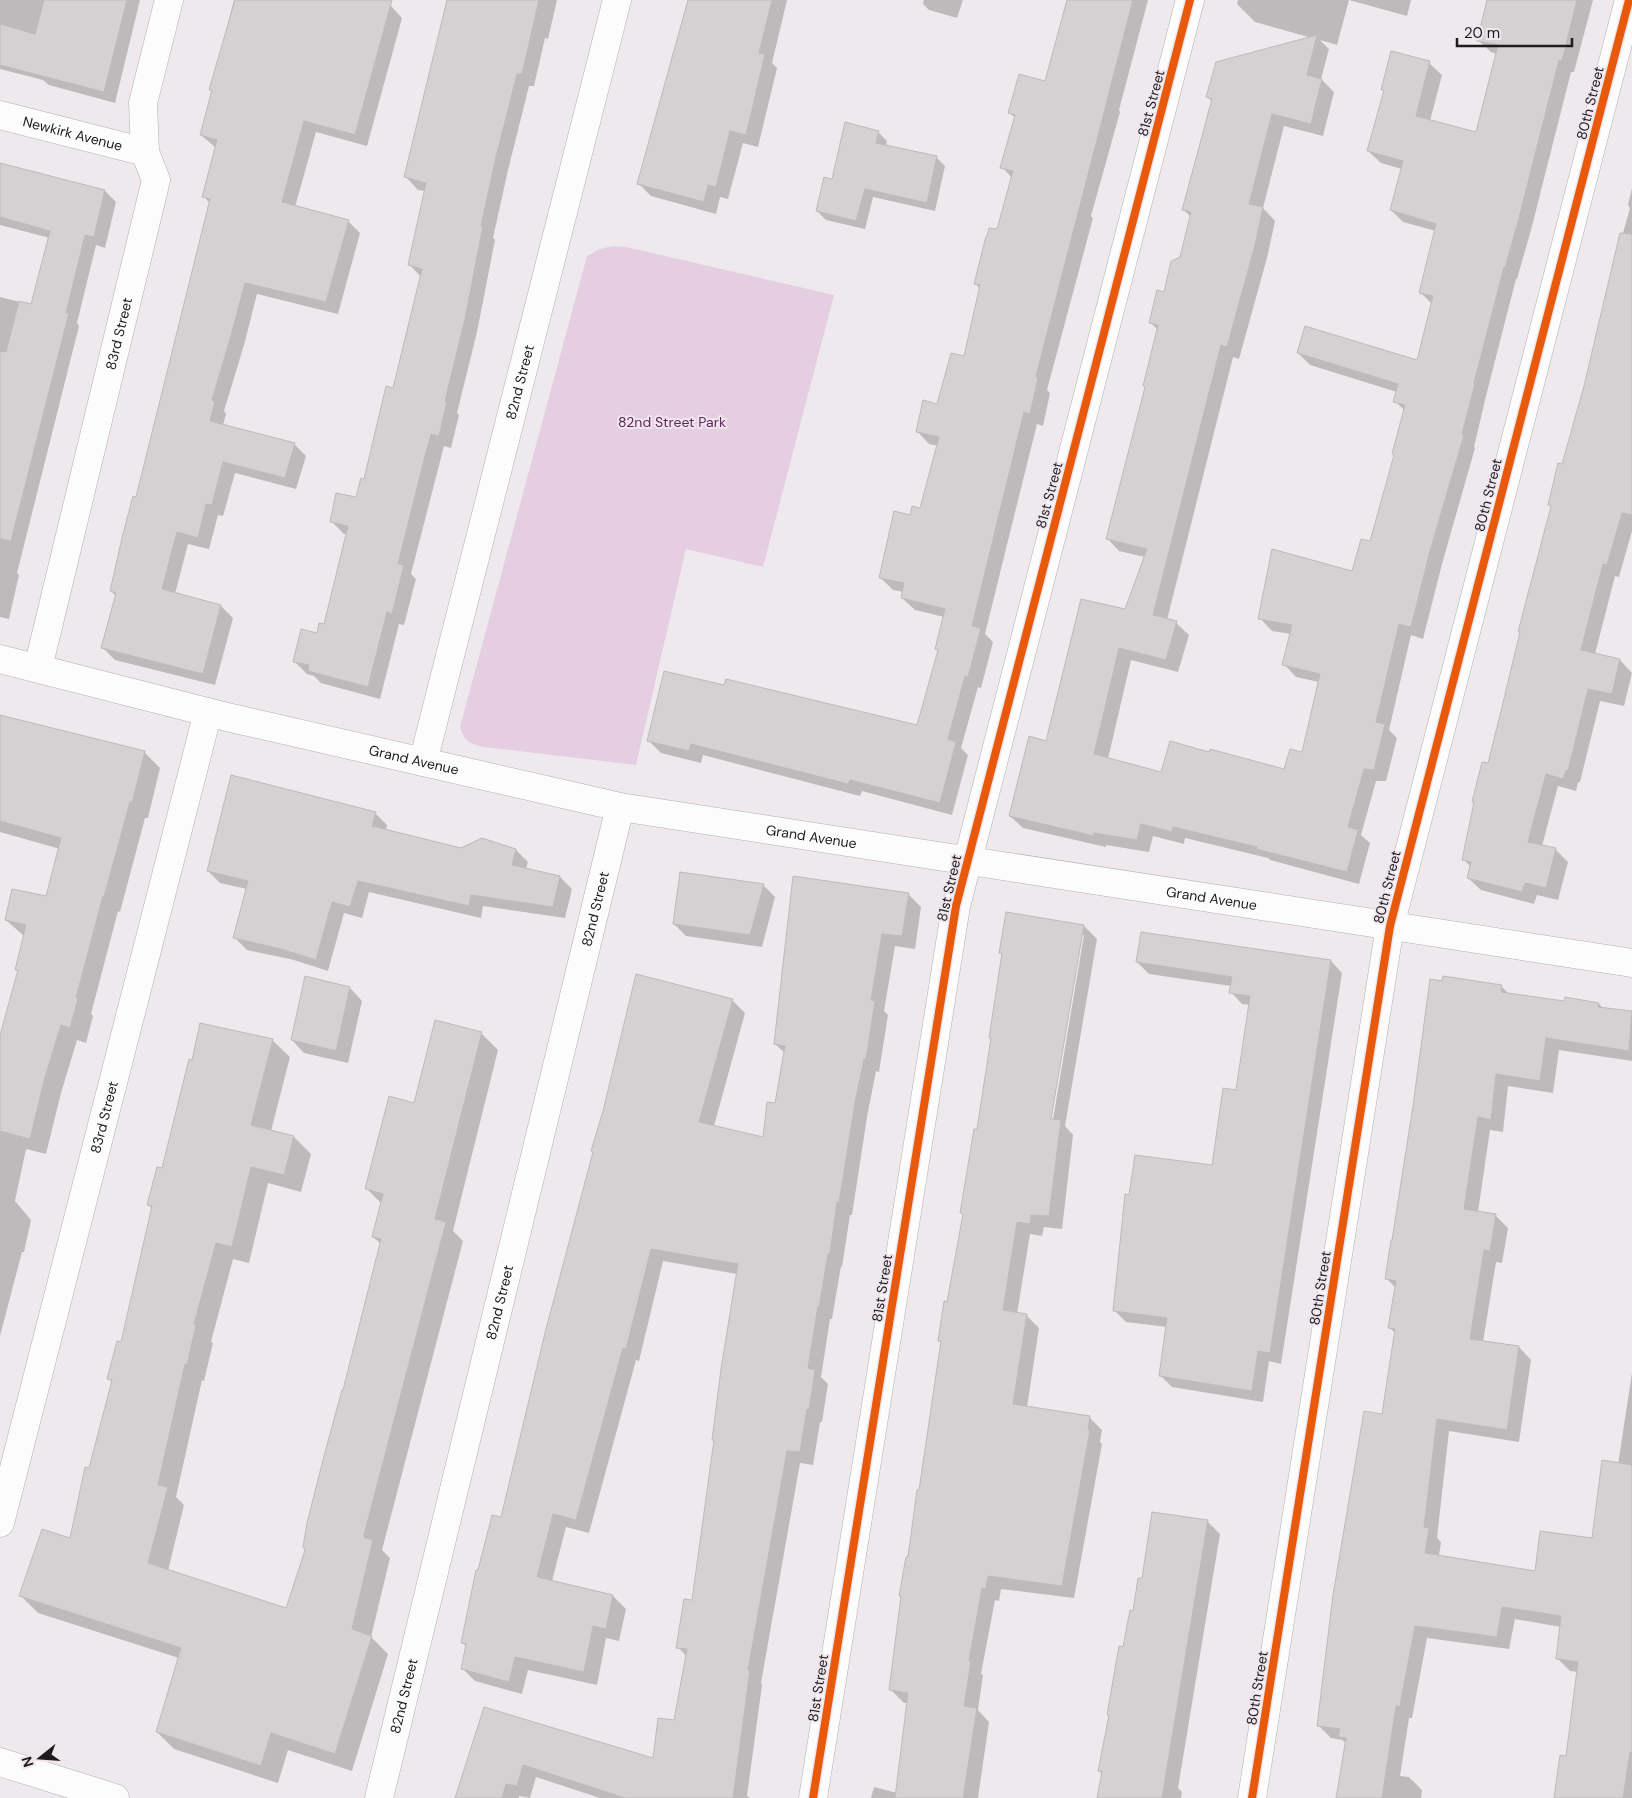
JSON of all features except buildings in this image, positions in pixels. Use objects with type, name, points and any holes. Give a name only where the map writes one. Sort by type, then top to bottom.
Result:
[{"type":"street","name":"83rd Street","points":[[38,668],[156,180],[145,152],[143,103],[169,0]]},
{"type":"street","name":"82nd Street","points":[[423,762],[617,0]]},
{"type":"street","name":"81st Street","points":[[812,1798],[954,916],[1190,0]]},
{"type":"street","name":"80th Street","points":[[1252,1798],[1390,926],[1629,0]]},
{"type":"street","name":"Newkirk Avenue","points":[[0,115],[145,152]]},
{"type":"street","name":"Grand Avenue","points":[[0,659],[208,712],[620,807],[1632,963]]},
{"type":"street","name":"83rd Street","points":[[0,1523],[208,712]]},
{"type":"street","name":"82nd Street","points":[[379,1798],[620,807]]},
{"type":"street","points":[[0,1762],[115,1798]]},
{"type":"green space","name":"82nd Street Park","points":[[613,246],[626,247],[834,295],[763,567],[686,549],[636,765],[484,747],[468,741],[463,736],[460,727],[587,256],[600,249]]},
{"type":"cycle path","points":[[813,1798],[956,906],[1190,0]]},
{"type":"cycle path","points":[[1252,1798],[1390,926],[1629,0]]}]
